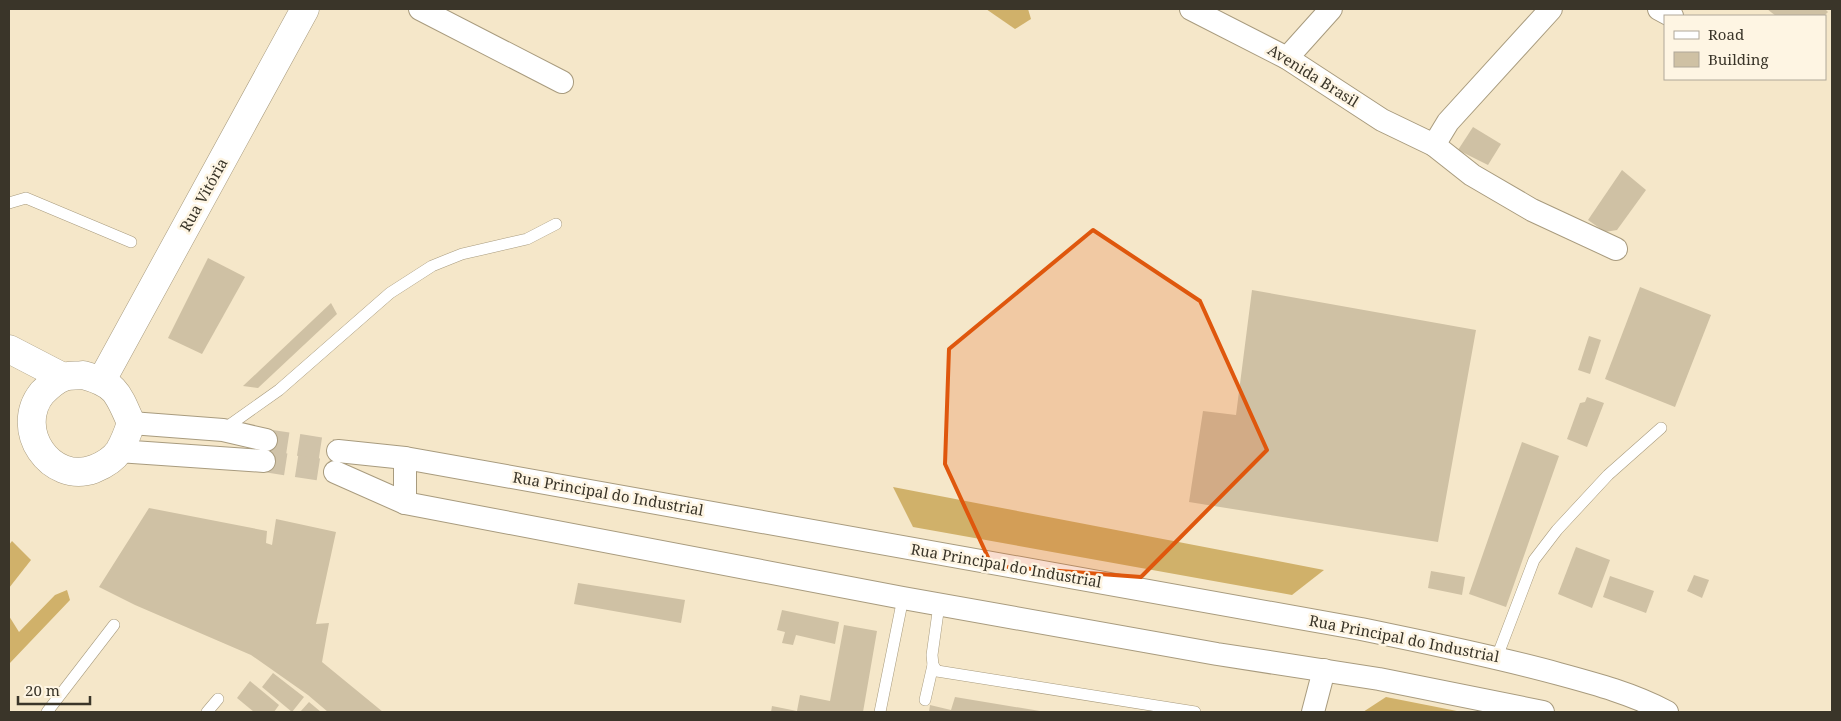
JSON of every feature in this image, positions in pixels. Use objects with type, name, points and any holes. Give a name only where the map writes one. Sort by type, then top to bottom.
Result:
[{"type":"street","name":"Rua Vitória","points":[[102,380],[305,9]]},
{"type":"street","points":[[420,9],[562,82]]},
{"type":"street","name":"Avenida Brasil","points":[[1191,9],[1287,58],[1382,120],[1434,145],[1472,175],[1532,210],[1616,249]]},
{"type":"street","points":[[1287,58],[1331,9]]},
{"type":"street","points":[[1434,145],[1448,122],[1551,9]]},
{"type":"street","points":[[1658,9],[1670,15]]},
{"type":"street","points":[[9,349],[64,377]]},
{"type":"street","points":[[83,375],[102,380],[120,398],[131,423],[118,451],[105,465],[87,471],[68,470],[52,463],[38,449],[32,431],[31,417],[37,400],[48,386],[64,377],[83,375]]},
{"type":"street","points":[[9,417],[32,431]]},
{"type":"street","points":[[118,451],[265,450],[223,430],[131,423]]},
{"type":"street","points":[[405,458],[406,503]]},
{"type":"street","name":"Rua Principal do Industrial","points":[[1543,712],[1324,670],[1208,653],[939,605],[406,503],[336,461],[405,458],[1361,629],[1497,657],[1604,687],[1646,701],[1667,712]]},
{"type":"street","points":[[1313,712],[1324,670]]},
{"type":"lane","points":[[9,203],[26,198],[131,242]]},
{"type":"lane","points":[[223,430],[280,390],[390,294],[432,266],[462,254],[527,239],[556,224]]},
{"type":"lane","points":[[1497,657],[1534,560],[1557,530],[1608,475],[1661,428]]},
{"type":"lane","points":[[880,712],[903,598]]},
{"type":"lane","points":[[925,700],[933,665],[932,655],[939,605]]},
{"type":"lane","points":[[47,712],[114,625]]},
{"type":"lane","points":[[933,665],[937,671],[1195,712]]},
{"type":"lane","points":[[208,712],[218,699]]},
{"type":"highlighted area","points":[[1093,230],[1200,301],[1267,450],[1141,577],[992,566],[945,464],[949,349]]},
{"type":"shaded area","points":[[986,9],[1028,9],[1031,19],[1015,29]]},
{"type":"shaded area","points":[[893,487],[1324,570],[1292,595],[913,527]]},
{"type":"shaded area","points":[[12,541],[31,560],[9,588],[9,545]]},
{"type":"shaded area","points":[[67,590],[70,600],[9,664],[9,616],[19,632],[55,595]]},
{"type":"shaded area","points":[[1386,697],[1462,712],[1363,712]]},
{"type":"building","points":[[1767,9],[1825,9],[1828,12],[1825,15],[1775,15]]},
{"type":"building","points":[[1473,127],[1501,144],[1488,165],[1458,150]]},
{"type":"building","points":[[1622,170],[1646,190],[1617,230],[1605,232],[1588,220]]},
{"type":"building","points":[[208,258],[245,277],[202,354],[168,338]]},
{"type":"building","points":[[1640,287],[1711,315],[1675,407],[1605,379]]},
{"type":"building","points":[[1252,290],[1476,330],[1438,542],[1189,502],[1203,411],[1236,415]]},
{"type":"building","points":[[331,303],[337,314],[258,388],[243,386]]},
{"type":"building","points":[[1589,336],[1601,340],[1590,374],[1578,370]]},
{"type":"building","points":[[1587,397],[1604,403],[1587,447],[1567,439],[1580,403],[1585,402]]},
{"type":"building","points":[[1522,442],[1559,456],[1506,607],[1469,594]]},
{"type":"building","points":[[149,508],[267,531],[266,543],[272,545],[276,519],[336,532],[316,624],[329,623],[322,662],[383,712],[328,712],[308,695],[251,655],[135,605],[99,587]]},
{"type":"building","points":[[1576,547],[1610,560],[1592,608],[1558,594]]},
{"type":"building","points":[[1431,571],[1465,577],[1462,595],[1428,588]]},
{"type":"building","points":[[1694,575],[1709,580],[1702,598],[1687,591]]},
{"type":"building","points":[[1610,576],[1654,591],[1646,613],[1603,597]]},
{"type":"building","points":[[578,583],[685,600],[681,623],[574,604]]},
{"type":"building","points":[[782,610],[839,622],[835,644],[796,635],[793,645],[782,643],[785,632],[777,630]]},
{"type":"building","points":[[844,625],[877,631],[863,712],[771,712],[772,706],[797,711],[800,695],[830,701]]},
{"type":"building","points":[[273,673],[304,697],[292,712],[262,687]]},
{"type":"building","points":[[250,681],[279,705],[274,712],[254,712],[237,698]]},
{"type":"building","points":[[955,697],[1040,712],[929,712],[930,705],[951,710]]},
{"type":"building","points":[[309,702],[321,712],[300,712]]},
{"type":"tunnel","points":[[266,440],[338,451]]},
{"type":"tunnel","points":[[264,461],[335,472]]}]
